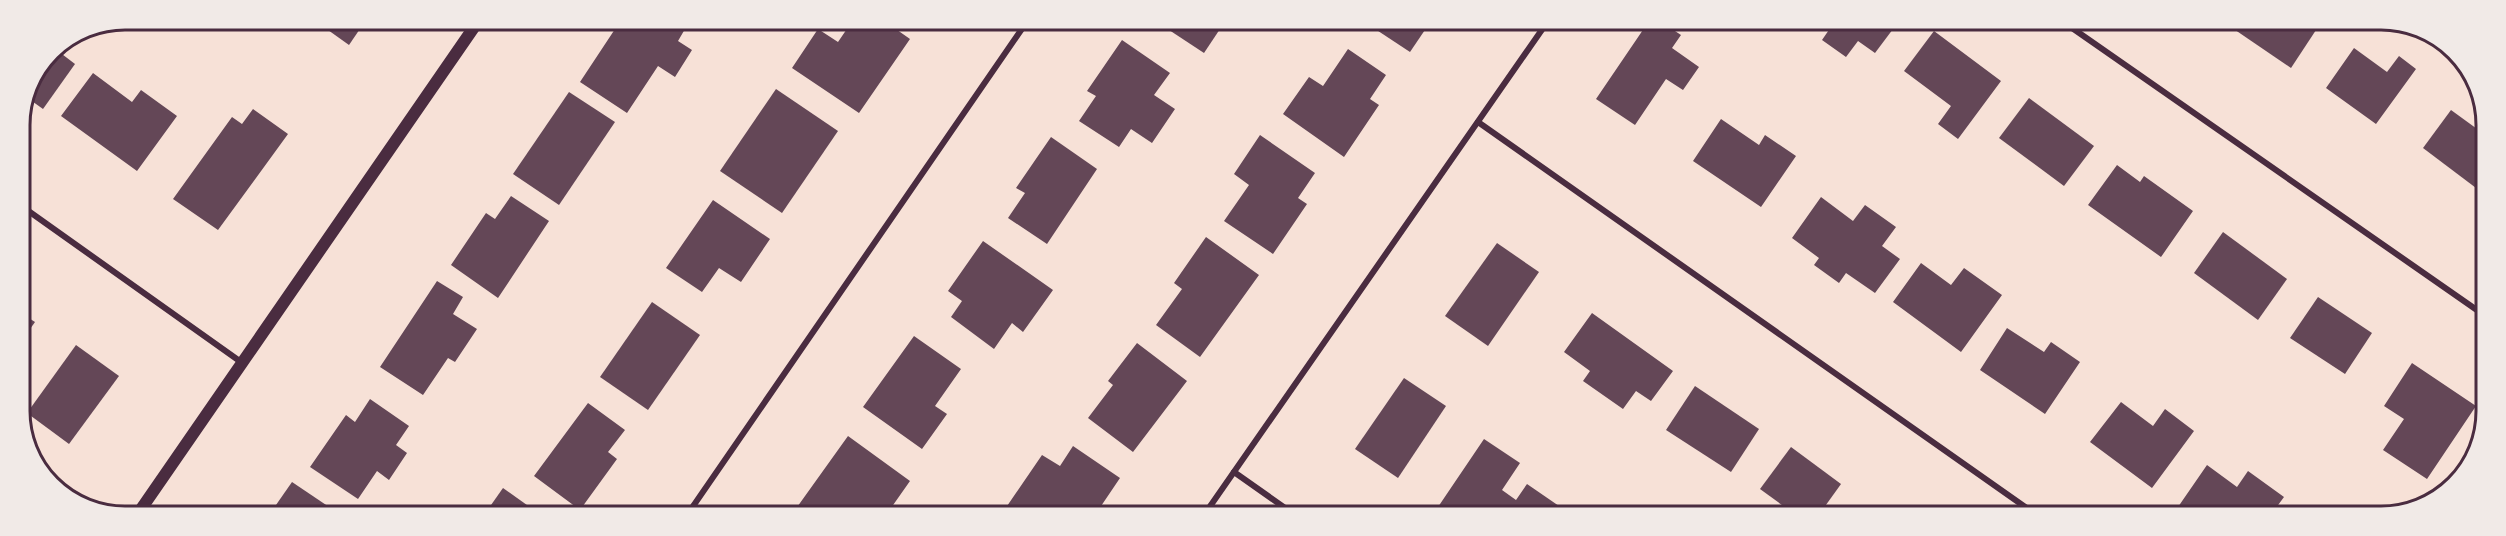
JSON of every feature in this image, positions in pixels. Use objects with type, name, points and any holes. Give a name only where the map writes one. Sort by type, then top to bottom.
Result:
[{"type":"main road","points":[[142,506],[472,30]]},
{"type":"street","points":[[693,506],[1021,30]]},
{"type":"street","points":[[1210,506],[1542,30]]},
{"type":"street","points":[[2075,30],[2476,309]]},
{"type":"street","points":[[1478,122],[2024,506]]},
{"type":"street","points":[[30,212],[241,362]]},
{"type":"street","points":[[1234,472],[1283,506]]},
{"type":"building","points":[[328,30],[359,30],[349,45]]},
{"type":"building","points":[[614,30],[684,30],[678,41],[692,50],[675,77],[658,66],[627,113],[580,82]]},
{"type":"building","points":[[817,30],[838,42],[846,30],[897,30],[910,39],[859,113],[792,68]]},
{"type":"building","points":[[1169,30],[1219,30],[1204,53]]},
{"type":"building","points":[[1377,30],[1425,30],[1410,52]]},
{"type":"building","points":[[1643,30],[1674,30],[1681,35],[1672,48],[1699,67],[1683,90],[1666,79],[1635,125],[1596,99]]},
{"type":"building","points":[[1829,30],[1892,30],[1875,53],[1858,41],[1846,57],[1822,40]]},
{"type":"building","points":[[2235,30],[2316,30],[2291,68]]},
{"type":"building","points":[[1934,31],[2001,81],[1958,139],[1938,124],[1951,106],[1904,71]]},
{"type":"building","points":[[1122,40],[1170,73],[1154,95],[1175,109],[1152,143],[1131,129],[1119,147],[1079,121],[1096,96],[1087,91]]},
{"type":"building","points":[[2354,48],[2387,72],[2399,56],[2416,69],[2376,124],[2326,88]]},
{"type":"building","points":[[1348,49],[1386,75],[1370,99],[1379,105],[1344,157],[1283,114],[1309,77],[1323,86]]},
{"type":"building","points":[[62,54],[75,64],[43,109],[33,101],[40,83]]},
{"type":"building","points":[[93,73],[132,102],[141,90],[177,116],[137,171],[61,116]]},
{"type":"building","points":[[776,89],[838,131],[782,213],[720,171]]},
{"type":"building","points":[[569,92],[615,122],[559,205],[513,174]]},
{"type":"building","points":[[2029,98],[2094,146],[2064,186],[1999,138]]},
{"type":"building","points":[[253,109],[288,134],[218,230],[173,199],[232,117],[242,124]]},
{"type":"building","points":[[2451,110],[2476,128],[2476,188],[2423,148]]},
{"type":"building","points":[[1721,119],[1759,145],[1765,135],[1796,156],[1761,207],[1693,161]]},
{"type":"building","points":[[1260,135],[1315,173],[1298,198],[1307,204],[1273,254],[1224,221],[1249,185],[1234,174]]},
{"type":"building","points":[[1051,137],[1097,169],[1047,244],[1008,218],[1025,193],[1016,188]]},
{"type":"building","points":[[2117,165],[2140,182],[2144,176],[2193,211],[2161,257],[2088,205]]},
{"type":"building","points":[[511,196],[549,221],[498,298],[451,265],[486,213],[495,219]]},
{"type":"building","points":[[1821,197],[1853,221],[1865,205],[1896,227],[1882,246],[1900,259],[1875,293],[1846,273],[1839,283],[1814,265],[1819,258],[1792,238]]},
{"type":"building","points":[[713,200],[770,239],[741,282],[719,268],[702,292],[666,268]]},
{"type":"building","points":[[2223,232],[2287,279],[2258,320],[2194,273]]},
{"type":"building","points":[[1206,237],[1259,275],[1200,357],[1156,325],[1182,289],[1174,283]]},
{"type":"building","points":[[983,241],[1053,290],[1023,332],[1012,323],[994,349],[951,317],[962,301],[948,291]]},
{"type":"building","points":[[1497,243],[1539,272],[1488,346],[1445,316]]},
{"type":"building","points":[[1921,263],[1951,285],[1964,268],[2002,295],[1961,352],[1893,302]]},
{"type":"building","points":[[437,281],[463,297],[453,314],[477,329],[455,362],[448,358],[423,395],[380,367]]},
{"type":"building","points":[[2318,297],[2372,333],[2345,374],[2290,338]]},
{"type":"building","points":[[652,302],[700,335],[648,410],[600,377]]},
{"type":"building","points":[[1592,313],[1673,371],[1651,401],[1636,391],[1623,409],[1583,381],[1590,371],[1564,352]]},
{"type":"building","points":[[30,319],[35,322],[30,329]]},
{"type":"building","points":[[2007,328],[2044,352],[2051,342],[2080,362],[2045,414],[1980,370]]},
{"type":"building","points":[[914,336],[961,369],[935,406],[947,414],[922,449],[863,407]]},
{"type":"building","points":[[1137,343],[1187,381],[1133,452],[1088,418],[1113,385],[1108,381]]},
{"type":"building","points":[[76,345],[119,376],[69,444],[31,416],[30,409]]},
{"type":"building","points":[[2412,363],[2476,406],[2427,479],[2383,450],[2404,419],[2384,406]]},
{"type":"building","points":[[1404,378],[1446,406],[1398,478],[1355,449]]},
{"type":"building","points":[[1695,386],[1759,429],[1731,472],[1666,430]]},
{"type":"building","points":[[370,399],[409,426],[396,445],[407,453],[389,480],[377,471],[358,499],[310,467],[346,415],[355,422]]},
{"type":"building","points":[[2121,402],[2153,426],[2165,409],[2194,431],[2152,488],[2090,442]]},
{"type":"building","points":[[588,403],[625,430],[608,452],[617,459],[583,506],[575,506],[534,476]]},
{"type":"building","points":[[848,436],[910,481],[892,506],[798,506]]},
{"type":"building","points":[[1484,439],[1520,463],[1502,490],[1516,500],[1527,484],[1559,506],[1439,506]]},
{"type":"building","points":[[1073,446],[1120,478],[1101,506],[1007,506],[1042,455],[1060,466]]},
{"type":"building","points":[[1791,447],[1841,484],[1825,506],[1783,506],[1760,489]]},
{"type":"building","points":[[2207,465],[2237,487],[2248,471],[2284,497],[2277,506],[2179,506]]},
{"type":"building","points":[[292,482],[328,506],[275,506]]},
{"type":"building","points":[[503,488],[528,506],[490,506]]}]
